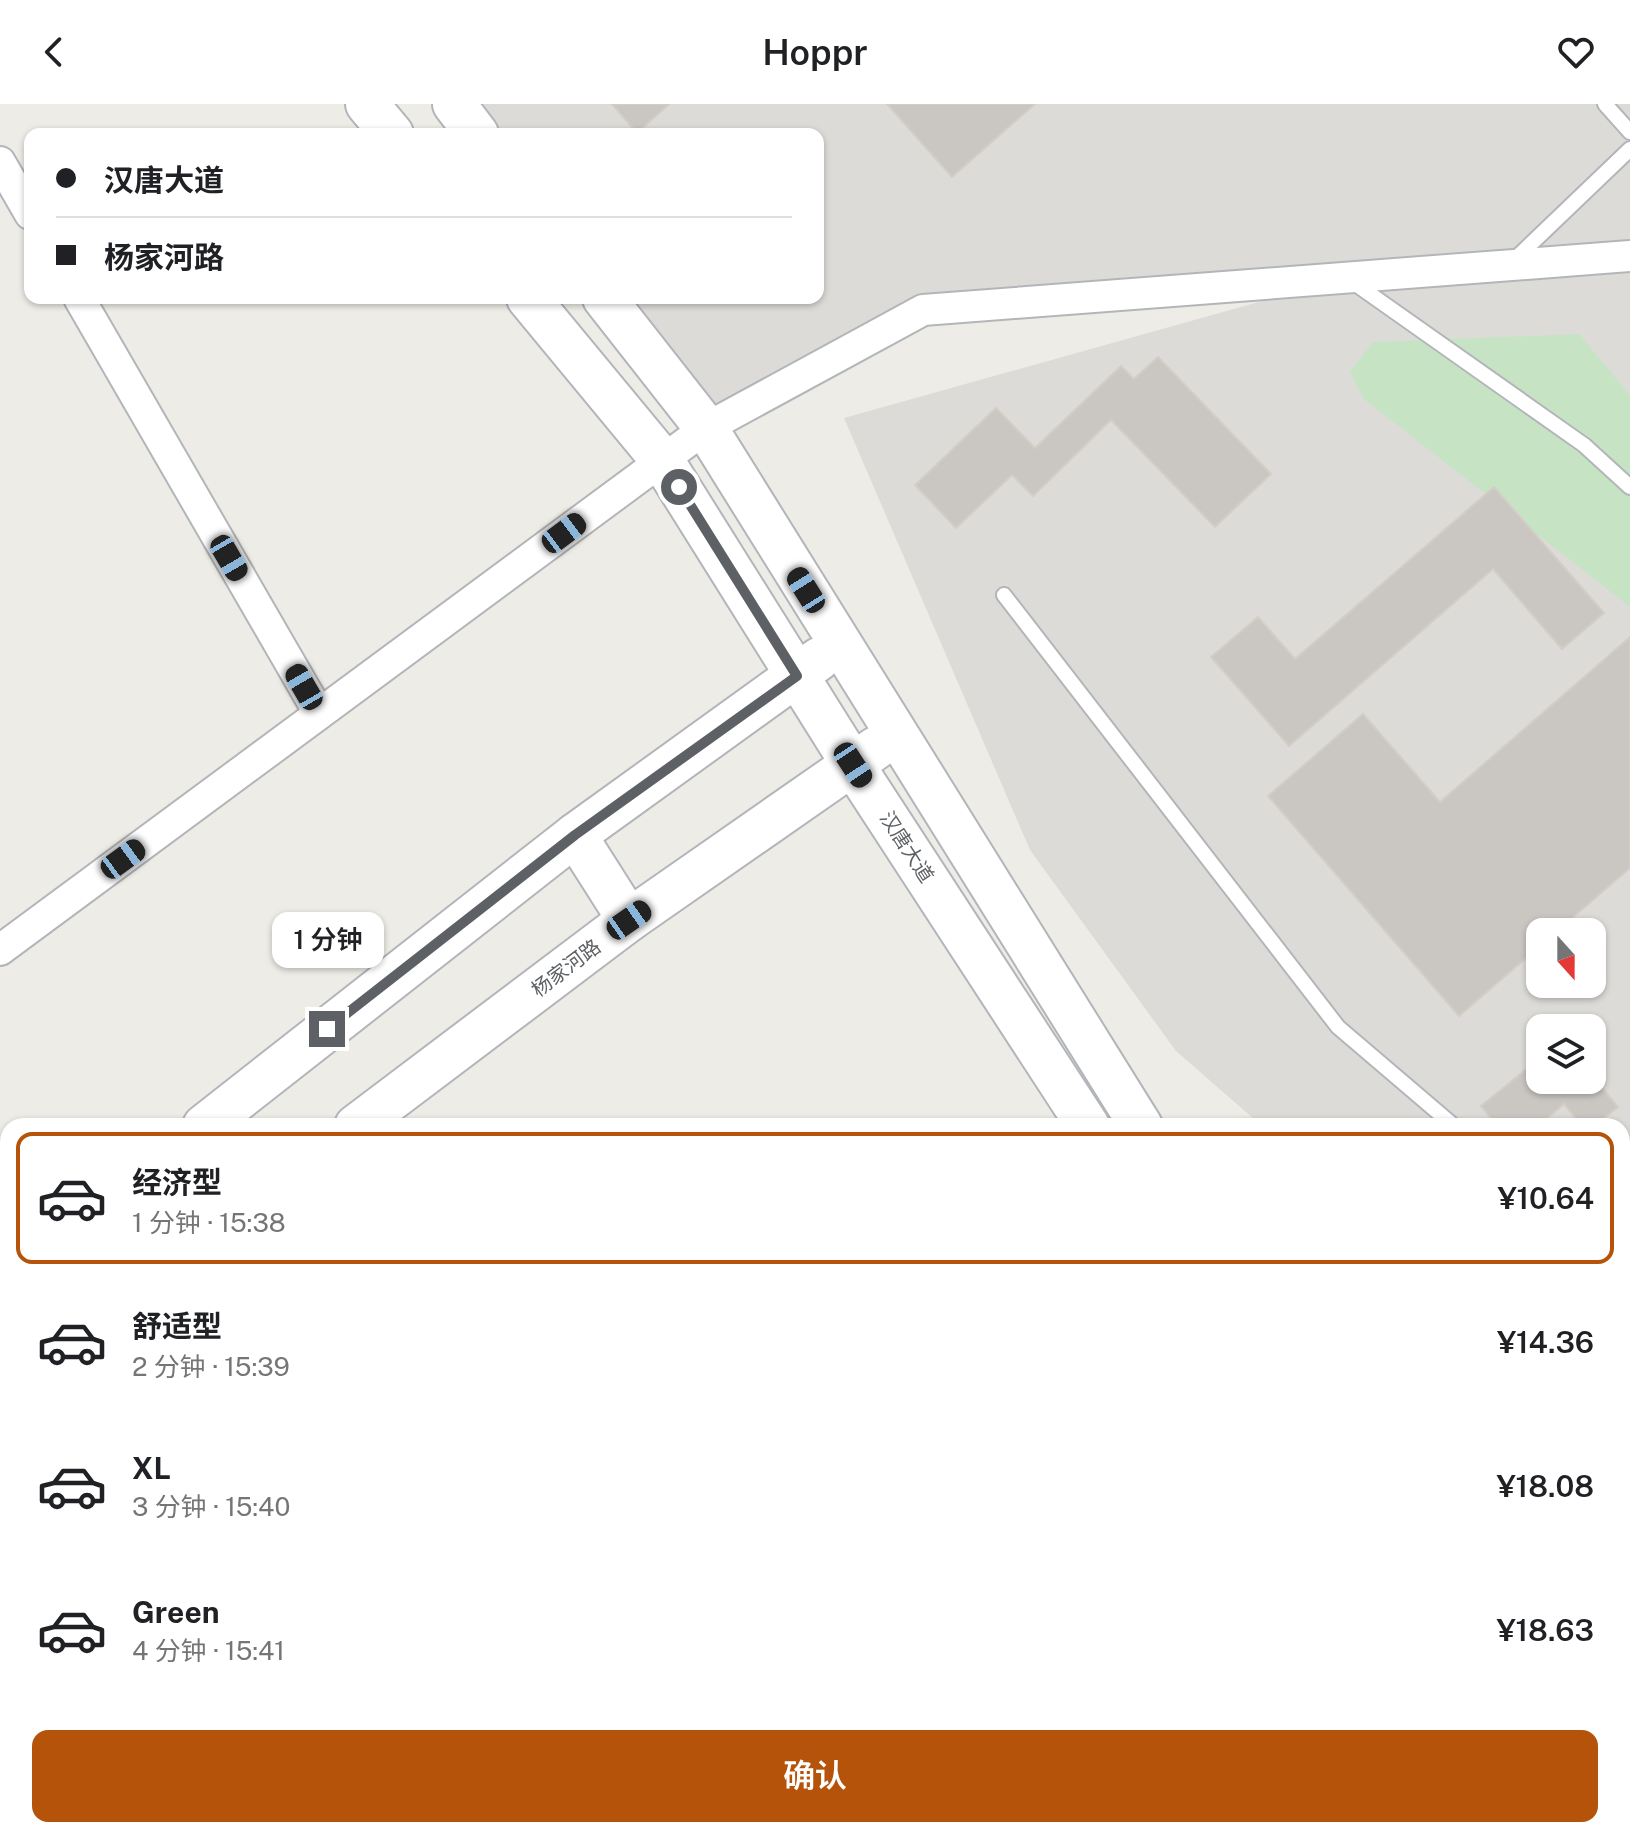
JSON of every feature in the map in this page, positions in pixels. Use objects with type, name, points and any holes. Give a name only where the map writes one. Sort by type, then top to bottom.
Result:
[{"type":"main road","points":[[367,104],[387,128]]},
{"type":"main road","points":[[454,104],[472,128]]},
{"type":"main road","name":"汉唐大道","points":[[533,304],[662,460],[853,765],[1083,1118]]},
{"type":"main road","points":[[609,304],[706,428],[1136,1118]]},
{"type":"main road","points":[[214,1118],[575,835],[839,643]]},
{"type":"main road","name":"杨家河路","points":[[367,1118],[629,920],[896,733]]},
{"type":"main road","points":[[575,835],[629,920]]},
{"type":"street","points":[[0,162],[24,204]]},
{"type":"street","points":[[0,950],[706,428],[923,310],[1630,256]]},
{"type":"street","points":[[82,304],[319,713]]},
{"type":"lane","points":[[1605,104],[1630,132]]},
{"type":"lane","points":[[1509,265],[1630,149]]},
{"type":"lane","points":[[1347,278],[1584,445],[1630,487]]},
{"type":"lane","points":[[1004,595],[1338,1027],[1445,1118]]},
{"type":"shaded area","points":[[455,104],[1630,104],[1630,1118],[1253,1118],[1176,1051],[1030,850],[844,418],[1341,279],[923,310],[700,417],[612,304],[824,304],[824,128],[474,128]]},
{"type":"green space","points":[[1579,334],[1630,395],[1630,607],[1364,399],[1350,372],[1373,342]]},
{"type":"building","points":[[612,104],[669,104],[643,128],[633,128]]},
{"type":"building","points":[[887,104],[1035,104],[952,177]]},
{"type":"building","points":[[1158,357],[1271,474],[1215,527],[1111,420],[1033,496],[1012,475],[956,528],[915,485],[996,408],[1035,448],[1121,366],[1134,379]]},
{"type":"building","points":[[1494,487],[1604,613],[1562,649],[1493,569],[1289,746],[1211,657],[1258,617],[1295,659]]},
{"type":"building","points":[[1630,637],[1630,868],[1572,918],[1526,918],[1526,958],[1459,1016],[1268,796],[1363,714],[1440,802]]},
{"type":"building","points":[[1526,1069],[1526,1094],[1606,1093],[1618,1107],[1604,1118],[1575,1118],[1564,1104],[1547,1118],[1491,1118],[1481,1106]]},
{"type":"route","points":[[327,1029],[575,835],[797,676],[679,487]]}]
